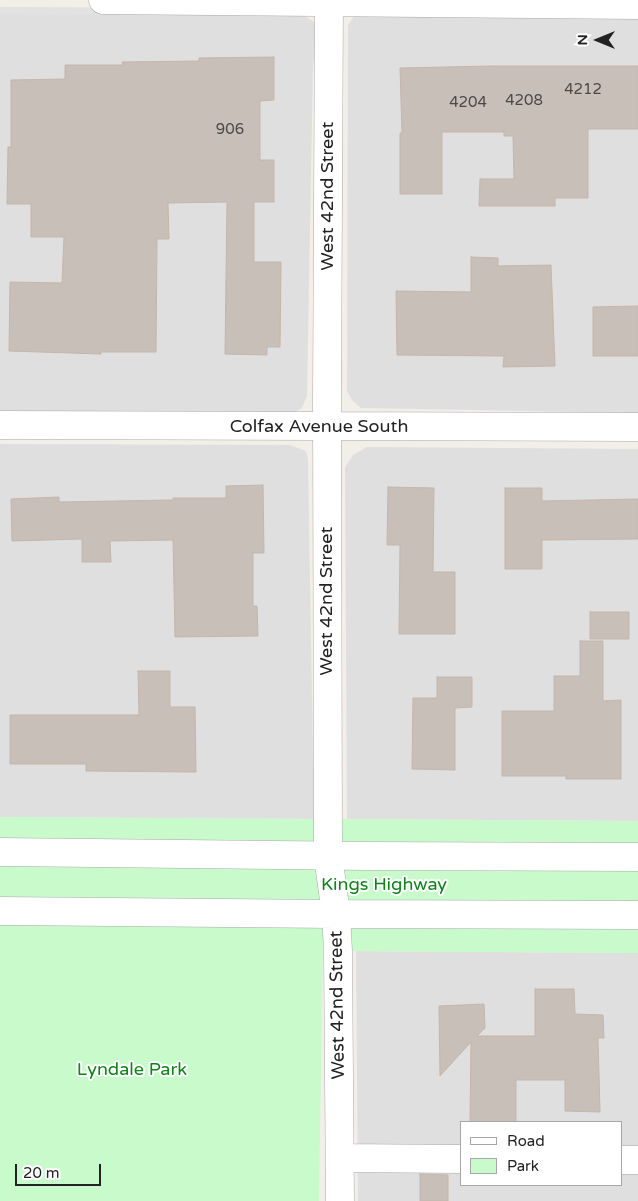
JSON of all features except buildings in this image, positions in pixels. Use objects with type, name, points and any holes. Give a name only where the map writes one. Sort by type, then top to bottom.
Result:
[{"type":"street","points":[[104,0],[638,5]]},
{"type":"street","name":"West 42nd Street","points":[[329,1],[327,427],[328,856],[336,914],[338,952],[340,1201]]},
{"type":"street","name":"Colfax Avenue South","points":[[0,425],[638,428]]},
{"type":"street","points":[[0,852],[638,857]]},
{"type":"street","points":[[0,911],[638,915]]},
{"type":"street","points":[[341,1158],[460,1159]]},
{"type":"street","points":[[623,1160],[638,1160]]},
{"type":"shaded area","points":[[0,7],[215,8],[196,15],[0,14]]},
{"type":"shaded area","points":[[0,14],[301,14],[313,21],[320,38],[313,64],[307,396],[302,408],[288,416],[0,414]]},
{"type":"shaded area","points":[[354,16],[638,16],[638,413],[361,408],[352,400],[347,391],[348,25]]},
{"type":"shaded area","points":[[0,444],[290,445],[306,451],[308,460],[314,819],[0,817]]},
{"type":"shaded area","points":[[367,447],[638,449],[638,821],[347,819],[345,467],[353,455]]},
{"type":"shaded area","points":[[356,951],[638,953],[638,1201],[358,1201]]},
{"type":"green space","points":[[0,817],[638,821],[638,953],[338,951],[323,937],[319,1201],[0,1201]]},
{"type":"park label","name":"Kings Highway","points":[[384,885]]},
{"type":"park label","name":"Lyndale Park","points":[[132,1070]]}]
